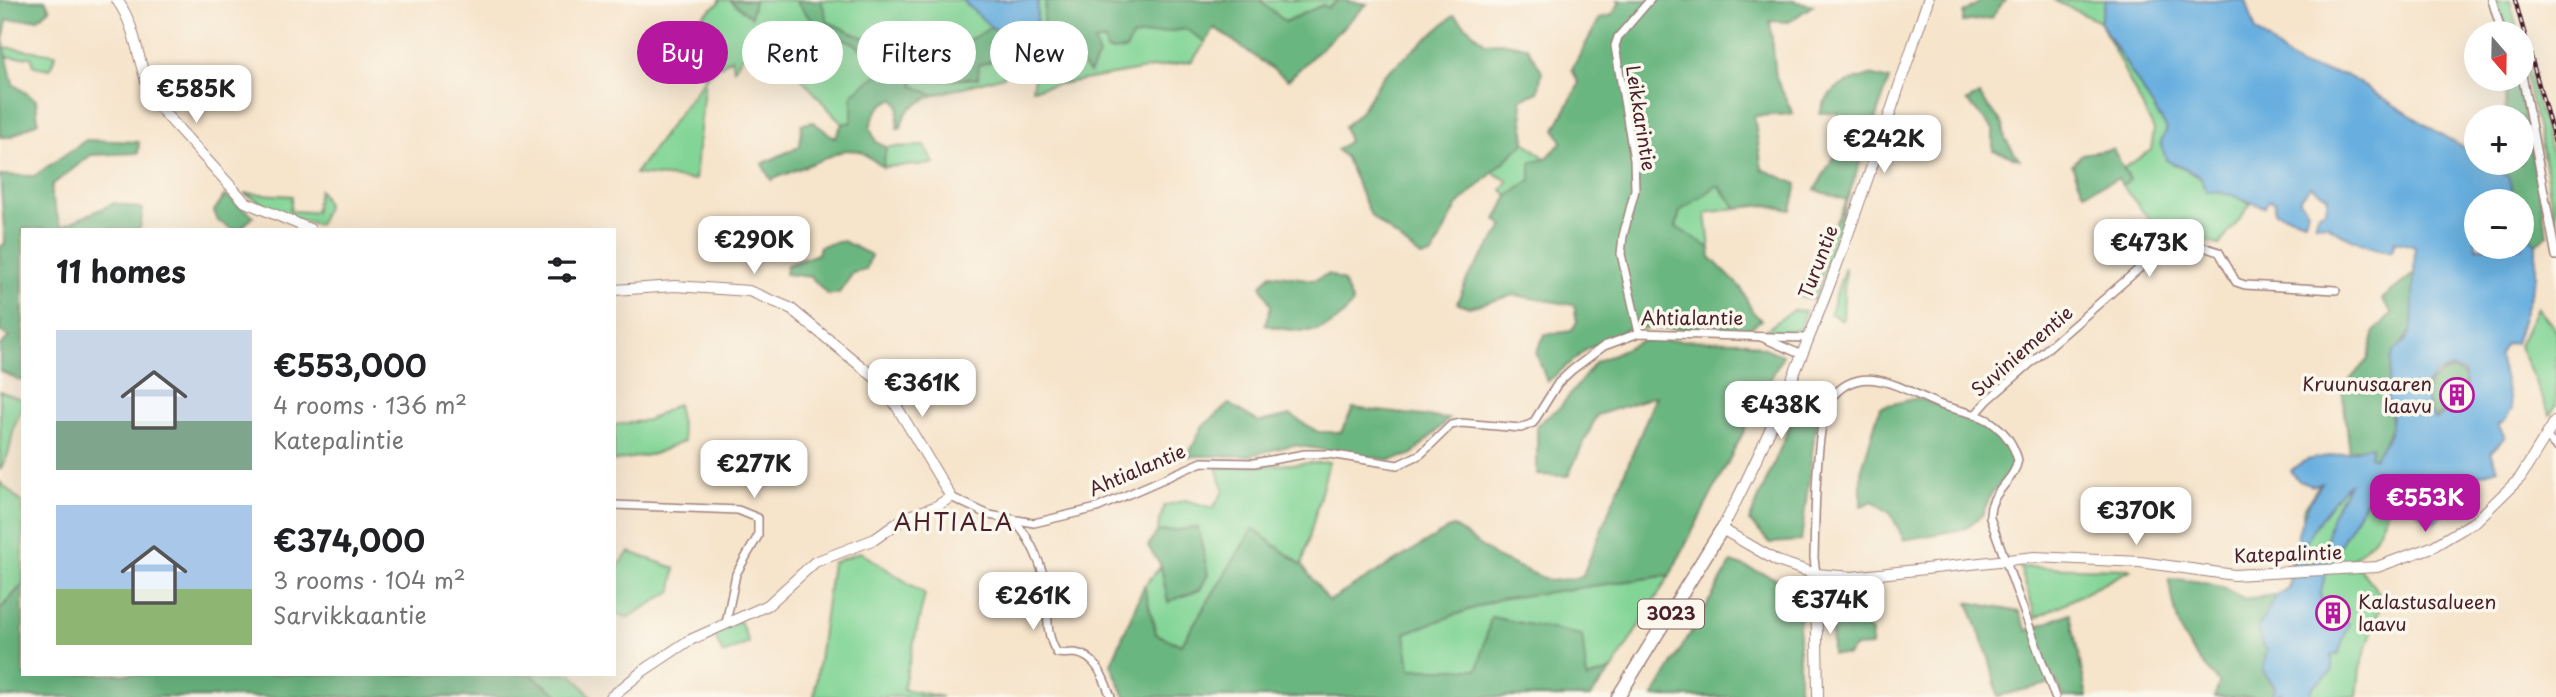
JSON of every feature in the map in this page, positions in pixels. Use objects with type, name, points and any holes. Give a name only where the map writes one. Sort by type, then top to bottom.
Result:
[{"type":"highway","name":"3023","points":[[1618,697],[1722,529]]},
{"type":"street","points":[[117,0],[134,33],[147,90],[159,107],[245,202],[308,228]]},
{"type":"street","name":"Leikkarintie","points":[[1639,333],[1622,254],[1623,236],[1635,190],[1634,160],[1615,46],[1618,37],[1650,0]]},
{"type":"street","name":"Turuntie","points":[[1722,529],[1758,457],[1833,276],[1928,0]]},
{"type":"street","points":[[2492,0],[2498,21]]},
{"type":"street","points":[[2525,91],[2556,256]]},
{"type":"street","name":"Suviniementie","points":[[1975,415],[2141,267],[2162,244],[2171,240],[2220,252],[2236,282],[2245,285],[2336,290]]},
{"type":"street","points":[[611,697],[657,661],[726,623],[768,604],[815,562],[875,540],[906,517],[935,507],[951,497],[891,397],[878,381],[790,308],[749,291],[675,286],[616,290]]},
{"type":"street","name":"Ahtialantie","points":[[951,497],[989,515],[1034,523],[1097,508],[1202,462],[1244,463],[1329,454],[1398,465],[1412,461],[1451,425],[1461,423],[1521,428],[1538,418],[1558,383],[1594,352],[1639,333],[1807,338]]},
{"type":"street","name":"Ahtialantie","points":[[1760,336],[1800,354]]},
{"type":"street","points":[[1818,697],[1817,491],[1825,418],[1831,398],[1858,381],[1885,380],[1927,400],[1994,423],[2004,433],[2018,460],[1990,506],[1994,531],[2055,697]]},
{"type":"street","name":"Katepalintie","points":[[1722,529],[1777,561],[1816,574],[1865,576],[2005,559],[2068,557],[2140,562],[2234,575],[2345,570],[2398,561],[2462,531],[2505,496],[2555,424]]},
{"type":"street","points":[[2546,436],[2556,447]]},
{"type":"street","points":[[616,505],[738,510],[758,518],[758,536],[736,574],[726,623]]},
{"type":"street","points":[[1015,521],[1026,535],[1045,584],[1047,630],[1051,644],[1057,653],[1076,653],[1090,659],[1101,673],[1111,697]]},
{"type":"street","points":[[1026,535],[1034,523]]},
{"type":"green space","points":[[0,0],[45,0],[50,9],[38,19],[7,20],[3,40],[13,84],[36,100],[38,122],[10,137],[0,137]]},
{"type":"green space","points":[[719,0],[730,0],[751,17],[754,0],[1181,0],[1088,32],[1088,21],[990,21],[990,43],[976,44],[976,21],[857,21],[857,40],[843,35],[843,21],[742,21],[742,56],[734,69],[731,58],[728,60],[728,21],[696,21],[720,2]]},
{"type":"green space","points":[[730,0],[754,0],[751,17]]},
{"type":"green space","points":[[795,0],[821,0],[828,21],[812,21]]},
{"type":"green space","points":[[1156,0],[1260,0],[1285,22],[1323,5],[1328,8],[1339,0],[1367,4],[1288,80],[1215,28],[1206,42],[1186,29],[1132,37],[1126,50],[1107,51],[1105,40],[1094,42],[1099,56],[1089,73],[1088,21],[1043,21],[1046,1],[1125,8]]},
{"type":"green space","points":[[1260,0],[1339,0],[1328,8],[1322,5],[1285,22]]},
{"type":"green space","points":[[1617,0],[1788,0],[1813,5],[1789,22],[1770,21],[1776,78],[1793,114],[1754,116],[1762,169],[1797,184],[1791,210],[1766,205],[1737,208],[1718,185],[1680,211],[1676,227],[1710,248],[1711,258],[1741,288],[1752,311],[1761,320],[1747,330],[1629,328],[1587,349],[1547,382],[1536,352],[1545,335],[1571,331],[1577,322],[1574,305],[1514,295],[1469,307],[1457,303],[1468,277],[1504,226],[1496,220],[1508,196],[1531,180],[1531,162],[1546,159],[1562,142],[1555,129],[1579,84],[1572,69],[1600,18],[1612,15],[1620,2]]},
{"type":"green space","points":[[1983,0],[2005,0],[1991,18],[1963,22],[1963,13]]},
{"type":"green space","points":[[2053,0],[2106,0],[2100,22]]},
{"type":"green space","points":[[2495,0],[2510,0],[2515,21],[2503,21]]},
{"type":"green space","points":[[1454,15],[1485,43],[1500,42],[1527,47],[1542,71],[1538,92],[1521,99],[1525,142],[1457,206],[1432,255],[1421,257],[1371,216],[1346,158],[1337,150],[1349,141],[1344,127],[1360,112],[1384,75]]},
{"type":"green space","points":[[2100,22],[2167,129],[2166,160],[2251,204],[2219,245],[2155,227],[2122,185],[2130,179],[2124,168],[2151,150],[2154,130]]},
{"type":"green space","points":[[990,28],[990,62],[979,65],[978,78],[976,36]]},
{"type":"green space","points":[[843,29],[857,35],[857,46],[843,38]]},
{"type":"green space","points":[[1186,29],[1206,42],[1192,61],[1088,79],[1088,46],[1094,42]]},
{"type":"green space","points":[[843,38],[857,46],[857,84],[899,84],[852,122],[842,124],[806,84],[843,84]]},
{"type":"green space","points":[[4,47],[56,54],[50,69],[34,66],[31,57],[7,57]]},
{"type":"green space","points":[[990,61],[990,80],[976,84],[976,65]]},
{"type":"green space","points":[[1870,75],[1889,80],[1847,200],[1815,190],[1839,147],[1838,113],[1820,113],[1824,104],[1839,87]]},
{"type":"green space","points":[[701,84],[704,84],[695,180],[635,174]]},
{"type":"green space","points":[[865,84],[913,84],[934,95],[908,111],[901,128],[897,129],[899,106],[894,99],[884,103],[878,110],[870,128],[876,142],[886,147],[883,167],[860,151],[845,150],[771,180],[762,164],[800,146],[802,124],[813,122],[835,138],[842,124],[852,122],[852,94]]},
{"type":"green space","points":[[913,84],[975,84],[934,95]]},
{"type":"green space","points":[[1033,84],[1061,84],[1032,89]]},
{"type":"green space","points":[[2505,91],[2520,91],[2523,105],[2505,105]]},
{"type":"green space","points":[[2529,91],[2534,91],[2556,171],[2556,232],[2542,147]]},
{"type":"green space","points":[[1979,95],[2003,124],[2005,139],[2019,159],[1993,150],[1993,129],[1967,101]]},
{"type":"green space","points":[[86,140],[139,142],[138,153],[91,155],[52,185],[51,195],[61,227],[114,203],[143,209],[140,228],[21,228],[21,381],[0,371],[0,346],[9,337],[0,331],[0,248],[5,243],[0,175],[34,176]]},
{"type":"green space","points":[[1525,142],[1546,159],[1531,180],[1508,196],[1502,190],[1508,181],[1492,172]]},
{"type":"green space","points":[[925,146],[934,164],[883,167],[886,147]]},
{"type":"green space","points":[[2113,149],[2130,180],[2122,185],[2118,178],[2084,193],[2072,165],[2082,154]]},
{"type":"green space","points":[[2534,165],[2547,235],[2536,244],[2534,189],[2512,189],[2505,175],[2534,175]]},
{"type":"green space","points":[[1718,185],[1737,208],[1706,213],[1710,248],[1676,228],[1680,211]]},
{"type":"green space","points":[[319,190],[327,204],[319,225],[289,217],[244,193],[292,196],[290,211],[315,212]]},
{"type":"green space","points":[[225,195],[254,216],[241,228],[230,228],[218,221],[214,211]]},
{"type":"green space","points":[[1847,200],[1815,299],[1797,296]]},
{"type":"green space","points":[[843,241],[871,255],[866,270],[853,273],[839,293],[828,295],[811,277],[785,274],[787,265],[818,254],[820,246]]},
{"type":"green space","points":[[1845,267],[1843,321],[1830,313]]},
{"type":"green space","points":[[2415,273],[2412,329],[2391,359],[2391,428],[2378,456],[2371,458],[2356,449],[2350,453],[2342,389],[2368,359],[2375,331],[2392,313],[2382,299]]},
{"type":"green space","points":[[1271,274],[1314,280],[1329,274],[1343,281],[1353,303],[1334,323],[1324,328],[1303,331],[1265,325],[1271,306],[1261,285]]},
{"type":"green space","points":[[2537,307],[2556,330],[2556,405],[2550,415],[2519,346]]},
{"type":"green space","points":[[1793,310],[1805,311],[1800,330],[1763,332]]},
{"type":"green space","points":[[1643,340],[1744,341],[1783,355],[1670,575],[1499,599],[1405,633],[1410,669],[1478,669],[1491,617],[1582,635],[1587,679],[1612,670],[1590,697],[1125,697],[1111,664],[1144,586],[1156,634],[1181,645],[1253,529],[1302,565],[1329,601],[1453,526],[1496,557],[1550,581],[1582,577],[1656,396],[1597,415],[1568,476],[1537,475],[1537,425],[1560,407],[1596,362]]},
{"type":"green space","points":[[2452,370],[2466,376],[2465,393],[2458,403],[2435,418],[2428,403],[2427,391],[2432,381]]},
{"type":"green space","points":[[1820,390],[1801,541],[1770,543],[1749,521],[1805,391]]},
{"type":"green space","points":[[0,391],[21,399],[21,411],[8,454],[0,469]]},
{"type":"green space","points":[[1917,398],[1960,413],[1985,426],[2006,446],[2013,460],[2008,475],[1991,494],[1982,515],[1964,529],[1904,540],[1891,514],[1873,501],[1861,506],[1861,472],[1880,407]]},
{"type":"green space","points":[[677,404],[684,441],[654,454],[616,461],[616,425],[648,420]]},
{"type":"green space","points":[[1229,404],[1259,422],[1291,415],[1318,432],[1341,432],[1353,408],[1449,419],[1411,455],[1390,460],[1293,445],[1247,456],[1188,456],[1202,427]]},
{"type":"green space","points":[[1329,462],[1302,565],[1253,529],[1181,645],[1156,634],[1144,586],[1161,566],[1168,602],[1198,528],[1157,532],[1164,506],[1185,500],[1213,508],[1224,490],[1216,468]]},
{"type":"green space","points":[[2355,478],[2376,499],[2389,505],[2375,535],[2352,559],[2383,598],[2360,669],[2357,697],[2257,697],[2243,599],[2277,595],[2288,588],[2294,544],[2303,526],[2303,510],[2322,480]]},
{"type":"green space","points":[[0,482],[21,502],[21,586],[0,610]]},
{"type":"green space","points":[[1198,528],[1208,574],[1200,590],[1168,602],[1161,566],[1148,546],[1157,532]]},
{"type":"green space","points":[[629,552],[675,568],[672,591],[629,617],[616,615],[616,569]]},
{"type":"green space","points":[[860,552],[925,594],[903,689],[942,697],[814,697],[832,563]]},
{"type":"green space","points":[[1732,562],[1799,587],[1799,697],[1653,697]]},
{"type":"green space","points":[[2020,567],[2132,569],[2036,618]]},
{"type":"green space","points":[[1670,575],[1612,670],[1587,680],[1478,669],[1410,669],[1404,632],[1499,599]]},
{"type":"green space","points":[[2169,579],[2217,586],[2243,599],[2277,595],[2258,627],[2267,650],[2263,671],[2275,687],[2272,697],[2214,697],[2220,683],[2197,657],[2184,636]]},
{"type":"green space","points":[[21,586],[21,676],[533,676],[561,697],[0,697],[0,610]]},
{"type":"green space","points":[[1838,599],[1846,603],[1854,619],[1872,632],[1871,646],[1855,647],[1847,655],[1832,654],[1831,605]]},
{"type":"green space","points":[[1968,602],[2019,612],[2027,631],[2070,613],[2087,697],[2064,697],[2057,682],[1998,696],[1990,661]]},
{"type":"green space","points":[[740,621],[749,643],[723,654],[713,633]]},
{"type":"green space","points":[[533,676],[574,676],[592,697],[561,697]]},
{"type":"water","points":[[962,0],[1038,0],[1037,21],[990,21],[990,26]]},
{"type":"water","points":[[2106,0],[2246,0],[2256,31],[2299,66],[2346,75],[2464,149],[2464,175],[2508,177],[2512,189],[2464,189],[2464,259],[2534,259],[2534,242],[2536,244],[2536,277],[2515,343],[2505,344],[2499,356],[2512,409],[2504,422],[2498,425],[2505,437],[2490,453],[2498,469],[2469,478],[2454,504],[2430,523],[2404,500],[2384,505],[2376,499],[2365,502],[2327,567],[2321,592],[2321,619],[2329,628],[2345,621],[2349,623],[2338,655],[2332,655],[2332,672],[2313,686],[2310,697],[2284,697],[2281,692],[2272,697],[2275,687],[2263,671],[2267,650],[2261,642],[2258,627],[2277,595],[2289,588],[2302,520],[2322,483],[2312,486],[2299,481],[2291,471],[2304,461],[2369,446],[2372,446],[2370,456],[2374,458],[2390,433],[2392,415],[2386,394],[2393,353],[2407,339],[2412,329],[2415,247],[2395,241],[2392,251],[2386,251],[2349,238],[2328,225],[2315,224],[2319,213],[2326,210],[2328,197],[2311,186],[2299,199],[2308,211],[2305,221],[2275,212],[2275,202],[2269,200],[2264,207],[2232,195],[2206,191],[2200,176],[2166,160],[2161,142],[2167,129],[2100,22]],"holes":[[[2451,368],[2464,372],[2468,396],[2436,420],[2428,411],[2426,386],[2435,374]],[[2349,484],[2332,515],[2324,548],[2308,567],[2303,551],[2306,541],[2332,503]]]},
{"type":"railway","points":[[2515,0],[2556,146]]},
{"type":"place","name":"Kruunusaaren laavu","points":[[2457,395]]},
{"type":"place","name":"Kalastusalueen laavu","points":[[2333,613]]},
{"type":"district","name":"AHTIALA","points":[[954,523]]}]
